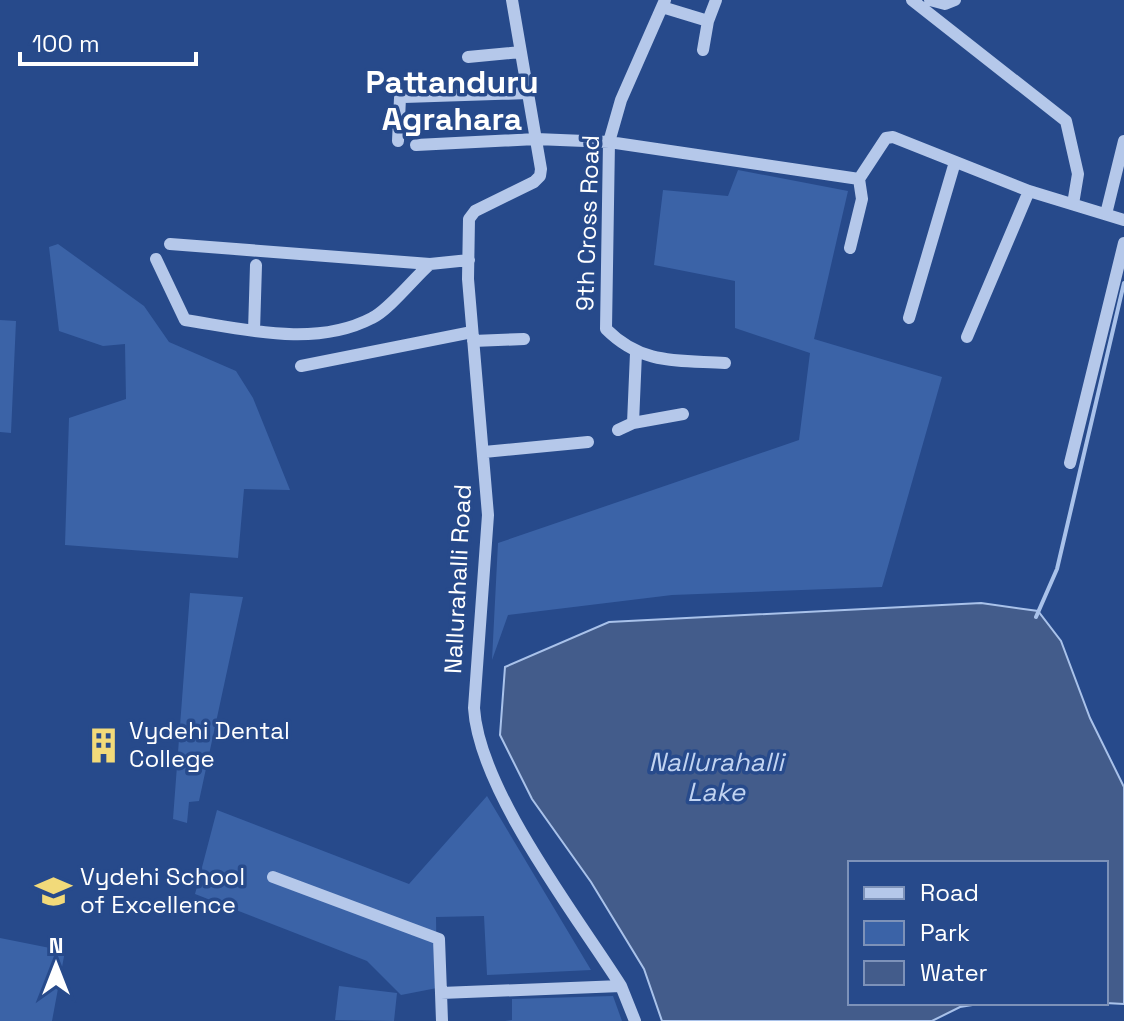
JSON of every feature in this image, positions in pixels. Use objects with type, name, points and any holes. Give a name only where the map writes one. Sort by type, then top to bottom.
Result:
[{"type":"street","points":[[512,0],[536,139]]},
{"type":"street","points":[[703,50],[708,21],[716,0]]},
{"type":"street","points":[[912,0],[1066,121],[1078,174],[1073,204]]},
{"type":"street","points":[[930,0],[945,4],[955,0]]},
{"type":"street","points":[[664,3],[708,21]]},
{"type":"street","name":"9th Cross Road","points":[[664,3],[621,100],[609,142],[606,329],[636,353],[653,359],[725,363]]},
{"type":"street","points":[[468,57],[521,52]]},
{"type":"street","points":[[398,141],[400,98],[528,93]]},
{"type":"street","points":[[850,248],[862,199],[859,179],[886,138],[1029,191],[1124,220]]},
{"type":"street","points":[[416,145],[536,139],[609,142],[859,179]]},
{"type":"street","name":"Nallurahalli Road","points":[[536,139],[540,176],[475,211],[469,219],[473,337],[488,515],[474,708],[476,736],[491,778],[621,986],[635,1021]]},
{"type":"street","points":[[1106,214],[1124,141]]},
{"type":"street","points":[[909,318],[955,162]]},
{"type":"street","points":[[967,337],[1029,191]]},
{"type":"street","points":[[1070,463],[1124,243]]},
{"type":"street","points":[[170,244],[430,264],[469,260]]},
{"type":"street","points":[[156,259],[185,320],[288,336],[325,331],[373,318],[430,264]]},
{"type":"street","points":[[254,331],[256,265]]},
{"type":"street","points":[[301,366],[473,337],[524,339]]},
{"type":"street","points":[[633,423],[636,353]]},
{"type":"street","points":[[618,430],[633,423],[683,414]]},
{"type":"street","points":[[484,452],[588,442]]},
{"type":"street","points":[[273,877],[439,939],[442,1021]]},
{"type":"street","points":[[441,993],[621,986]]},
{"type":"green space","points":[[738,170],[848,191],[814,339],[942,377],[882,587],[672,595],[508,615],[492,660],[498,543],[799,440],[810,353],[735,328],[735,281],[654,265],[663,190],[728,196]]},
{"type":"green space","points":[[58,244],[144,306],[169,342],[236,371],[253,398],[290,490],[244,489],[238,558],[65,545],[69,418],[126,399],[125,344],[103,346],[59,331],[49,247]]},
{"type":"green space","points":[[0,320],[16,321],[11,433],[0,432]]},
{"type":"green space","points":[[190,593],[243,597],[199,801],[189,802],[187,823],[173,819]]},
{"type":"green space","points":[[487,796],[591,970],[487,975],[484,916],[436,917],[437,988],[401,995],[367,961],[195,894],[217,810],[409,884]]},
{"type":"green space","points":[[0,938],[65,951],[52,1021],[0,1021]]},
{"type":"green space","points":[[339,986],[397,993],[394,1021],[335,1020]]},
{"type":"green space","points":[[613,996],[622,1021],[505,1021],[512,1020],[512,999]]},
{"type":"water","name":"Nallurahalli Lake","points":[[981,603],[1038,611],[1061,641],[1090,718],[1124,787],[1124,1004],[1108,1003],[1108,861],[848,861],[848,1005],[972,1005],[960,1007],[932,1021],[662,1021],[644,969],[591,882],[532,799],[500,735],[505,667],[609,622]]},
{"type":"waterway","points":[[1036,617],[1057,569],[1124,283]]},
{"type":"place","name":"Vydehi Dental College","points":[[103,745]]},
{"type":"place","name":"Vydehi School of Excellence","points":[[54,891]]},
{"type":"district","name":"Pattanduru Agrahara","points":[[452,100]]}]
